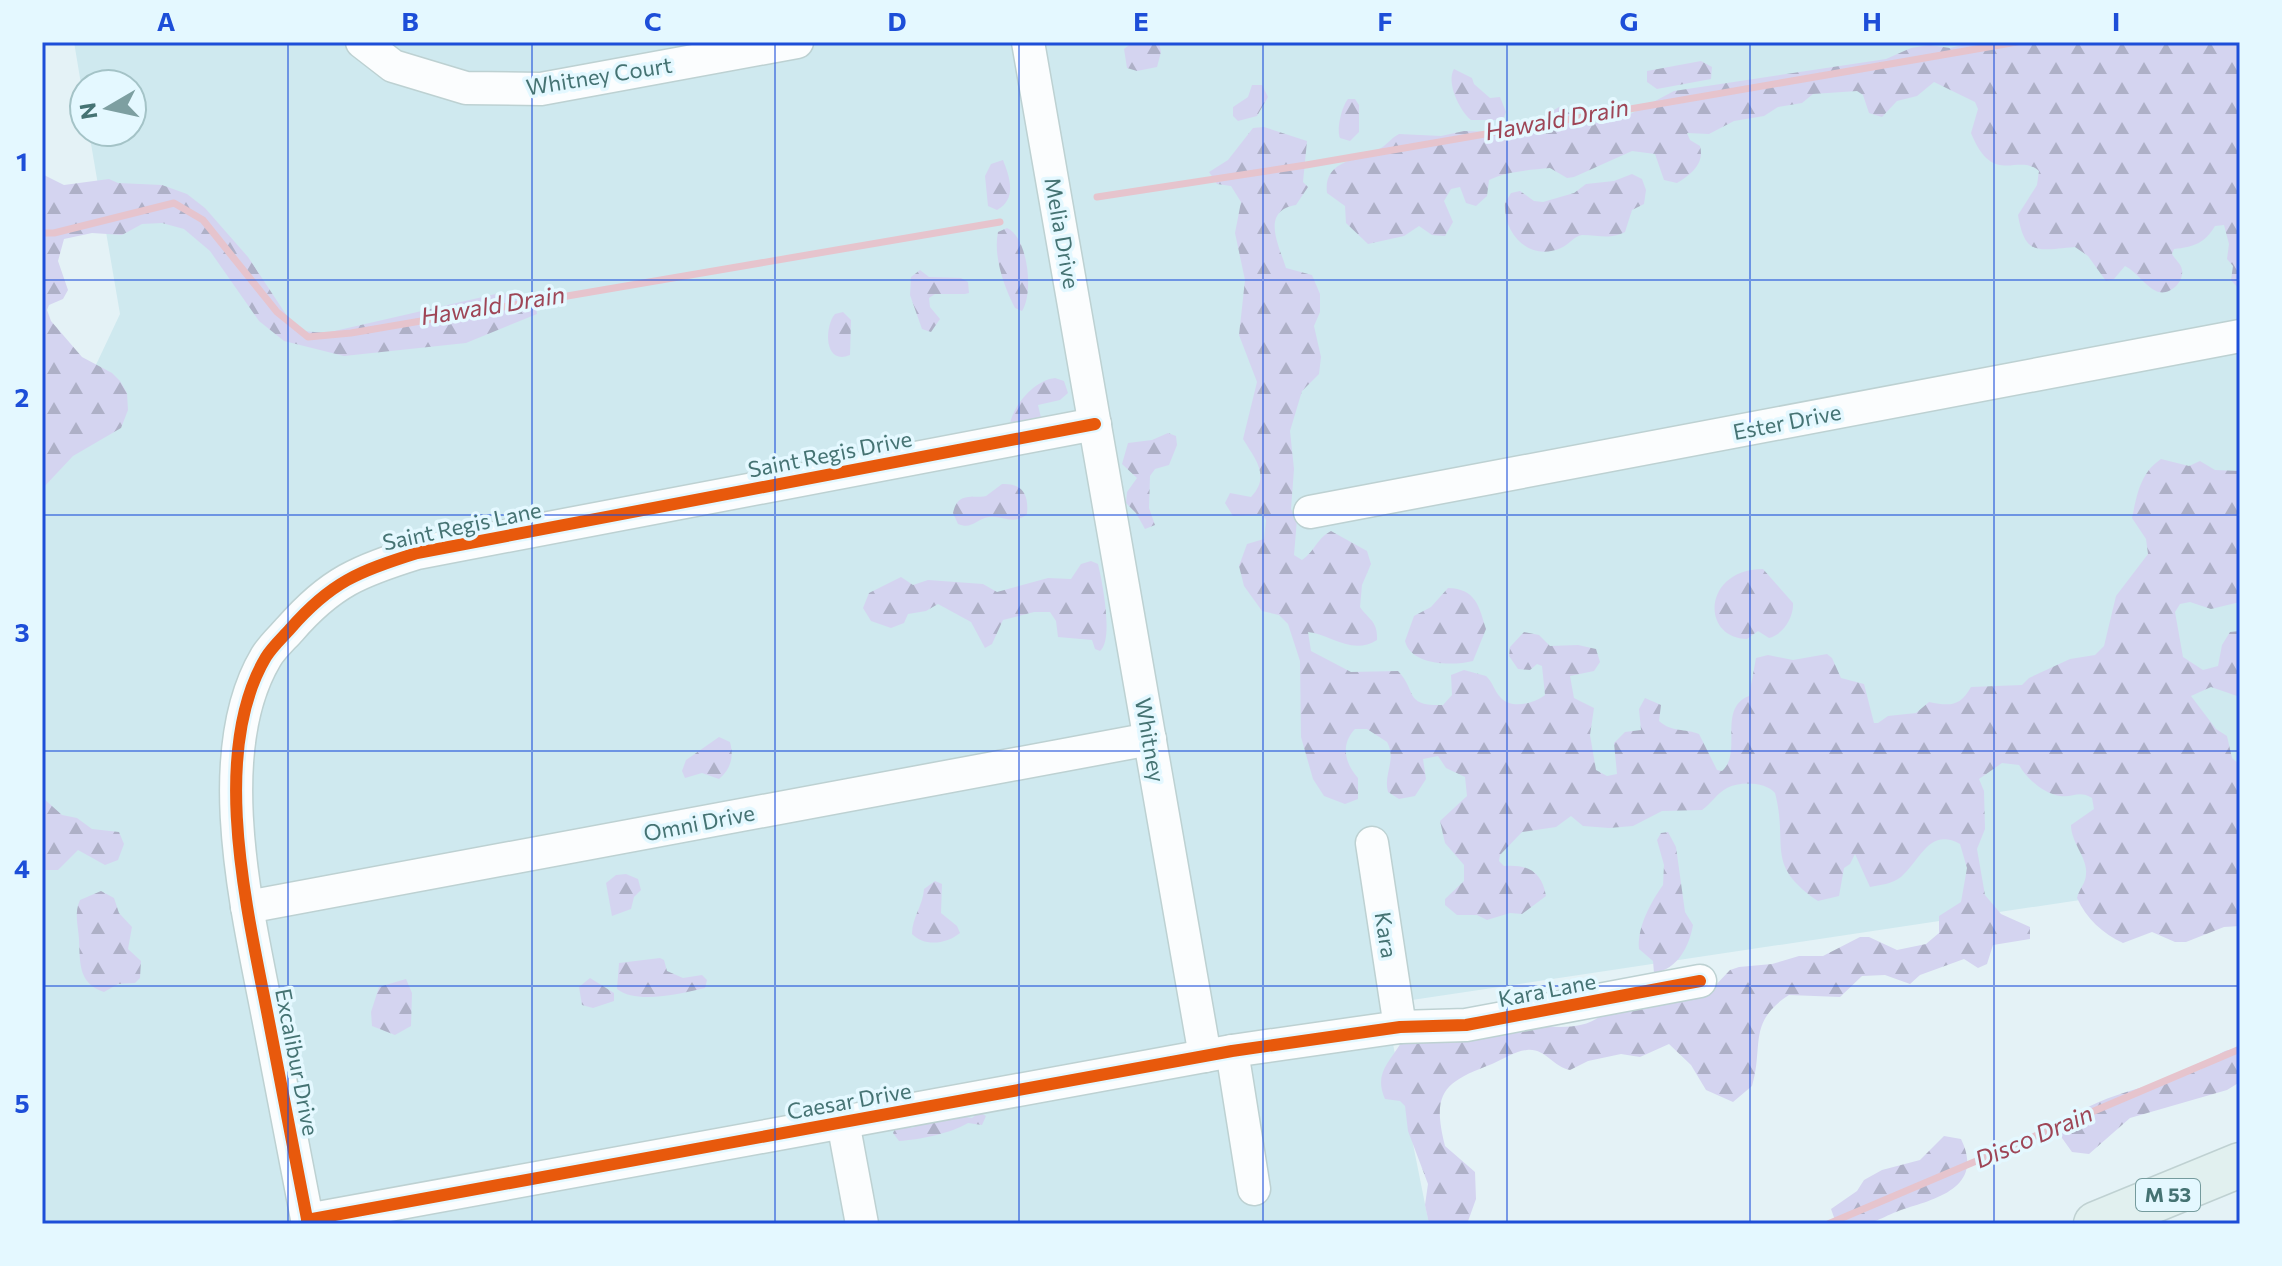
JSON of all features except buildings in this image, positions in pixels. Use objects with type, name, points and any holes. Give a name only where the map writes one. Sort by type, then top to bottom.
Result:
[{"type":"highway","name":"M 53","points":[[2096,1224],[2240,1165]]},
{"type":"street","name":"Whitney Court","points":[[362,42],[393,66],[466,88],[541,89],[797,42]]},
{"type":"street","name":"Melia Drive","points":[[1028,42],[1095,424]]},
{"type":"street","name":"Ester Drive","points":[[1322,510],[2240,336]]},
{"type":"street","name":"Saint Regis Drive","points":[[573,523],[1095,424]]},
{"type":"street","name":"Whitney","points":[[1095,424],[1150,739],[1218,1053],[1254,1189]]},
{"type":"street","name":"Saint Regis Lane","points":[[247,907],[237,825],[237,757],[246,709],[266,657],[325,591],[367,568],[417,553],[573,523]]},
{"type":"street","name":"Omni Drive","points":[[247,907],[1150,739]]},
{"type":"street","name":"Kara","points":[[1372,843],[1400,1027]]},
{"type":"street","name":"Excalibur Drive","points":[[247,907],[308,1222]]},
{"type":"street","name":"Kara Lane","points":[[1400,1027],[1466,1025],[1700,981]]},
{"type":"street","name":"Caesar Drive","points":[[308,1222],[1218,1053],[1400,1027]]},
{"type":"street","points":[[843,1122],[862,1224]]},
{"type":"shaded area","points":[[74,42],[2240,42],[2240,876],[1385,1004],[1429,1224],[42,1224],[42,479],[120,314],[92,148],[148,148],[148,68],[78,68]]},
{"type":"green space","points":[[1133,42],[1159,43],[1161,52],[1157,67],[1137,71],[1127,68],[1124,49]]},
{"type":"green space","points":[[1975,42],[2240,42],[2240,290],[2231,280],[2233,266],[2227,259],[2229,244],[2224,225],[2215,226],[2198,243],[2174,249],[2172,254],[2180,265],[2182,275],[2178,284],[2165,292],[2152,289],[2125,266],[2114,279],[2106,281],[2088,256],[2075,247],[2043,249],[2029,244],[2018,215],[2037,185],[2039,171],[2031,166],[2005,166],[1988,159],[1979,150],[1971,133],[1978,109],[1975,102],[1934,82],[1917,96],[1897,101],[1882,117],[1869,113],[1863,95],[1857,91],[1813,94],[1802,103],[1778,107],[1764,116],[1734,121],[1709,134],[1687,133],[1690,140],[1700,146],[1700,158],[1691,173],[1677,183],[1664,180],[1655,154],[1632,151],[1574,177],[1567,178],[1550,168],[1496,177],[1489,180],[1487,196],[1476,206],[1466,203],[1460,187],[1451,189],[1444,201],[1453,222],[1445,236],[1432,235],[1419,226],[1404,236],[1368,244],[1346,223],[1345,206],[1327,193],[1327,182],[1336,168],[1382,148],[1399,134],[1441,136],[1464,131],[1501,132],[1541,118],[1559,107],[1586,122],[1601,123],[1623,118],[1674,91],[1886,59],[1911,48],[1929,45],[1950,48]]},
{"type":"green space","points":[[1701,61],[1712,67],[1711,79],[1657,89],[1647,82],[1647,71]]},
{"type":"green space","points":[[1454,69],[1472,78],[1474,84],[1490,98],[1500,97],[1506,112],[1503,120],[1471,120],[1466,115],[1453,88]]},
{"type":"green space","points":[[1252,85],[1262,85],[1268,97],[1257,116],[1238,121],[1233,116],[1233,107],[1248,97]]},
{"type":"green space","points":[[1348,99],[1355,99],[1359,105],[1359,132],[1350,141],[1340,138],[1339,134],[1340,118]]},
{"type":"green space","points":[[1264,127],[1307,141],[1303,182],[1308,187],[1296,205],[1278,214],[1275,230],[1286,268],[1312,275],[1320,294],[1320,312],[1314,326],[1321,357],[1319,374],[1302,391],[1290,431],[1294,469],[1291,509],[1297,519],[1294,555],[1302,560],[1331,531],[1367,551],[1371,564],[1362,585],[1360,607],[1374,625],[1377,640],[1359,646],[1350,645],[1308,632],[1311,651],[1351,672],[1398,671],[1416,700],[1443,705],[1452,695],[1451,675],[1464,670],[1486,676],[1501,698],[1511,703],[1529,703],[1545,695],[1542,666],[1537,664],[1530,670],[1518,669],[1509,656],[1510,647],[1524,632],[1539,635],[1550,646],[1578,645],[1596,649],[1600,662],[1594,671],[1570,676],[1574,698],[1594,708],[1590,735],[1596,770],[1607,776],[1617,774],[1614,743],[1625,732],[1641,730],[1639,709],[1645,698],[1661,705],[1659,721],[1664,725],[1699,734],[1717,770],[1722,771],[1731,753],[1734,710],[1749,696],[1756,658],[1768,655],[1793,660],[1827,654],[1841,678],[1864,684],[1874,723],[1878,723],[1888,716],[1916,713],[1929,702],[1954,704],[1971,687],[2022,685],[2029,678],[2070,659],[2095,655],[2104,646],[2116,596],[2148,554],[2146,539],[2132,518],[2140,485],[2148,471],[2161,459],[2189,466],[2200,461],[2215,470],[2240,471],[2240,602],[2211,609],[2190,602],[2180,604],[2175,612],[2183,657],[2203,670],[2218,666],[2222,645],[2230,632],[2240,631],[2240,697],[2211,687],[2191,696],[2216,729],[2227,736],[2232,758],[2240,765],[2240,926],[2224,927],[2186,942],[2175,942],[2152,932],[2123,943],[2109,935],[2090,919],[2077,898],[2085,880],[2086,868],[2071,825],[2094,809],[2092,798],[2054,795],[2036,785],[2019,765],[2002,763],[1979,779],[1984,791],[1985,829],[1977,849],[1985,895],[2001,914],[2030,927],[2030,939],[1993,945],[1987,964],[1978,968],[1964,959],[1920,975],[1910,984],[1885,975],[1862,976],[1840,997],[1789,995],[1767,1015],[1759,1036],[1752,1086],[1733,1102],[1706,1090],[1691,1065],[1669,1044],[1640,1057],[1621,1054],[1588,1061],[1570,1070],[1539,1052],[1527,1050],[1476,1070],[1453,1083],[1446,1091],[1440,1113],[1445,1146],[1475,1172],[1476,1199],[1467,1224],[1429,1224],[1425,1205],[1428,1184],[1408,1131],[1405,1106],[1400,1101],[1385,1099],[1382,1090],[1384,1070],[1401,1043],[1455,1042],[1516,1027],[1584,1024],[1602,1015],[1712,989],[1730,970],[1739,967],[1772,964],[1799,956],[1823,956],[1860,937],[1869,937],[1897,950],[1926,944],[1939,933],[1939,916],[1961,902],[1967,868],[1960,844],[1940,840],[1926,848],[1897,879],[1870,887],[1855,854],[1844,868],[1839,896],[1818,901],[1801,888],[1784,865],[1775,793],[1759,785],[1739,784],[1723,790],[1702,810],[1662,811],[1633,826],[1583,826],[1571,816],[1556,827],[1522,832],[1500,855],[1499,861],[1504,866],[1520,866],[1532,871],[1541,881],[1546,896],[1522,914],[1510,913],[1487,920],[1477,915],[1457,915],[1445,905],[1445,899],[1464,881],[1464,865],[1445,843],[1440,821],[1467,796],[1465,777],[1446,768],[1438,756],[1423,759],[1426,779],[1415,796],[1399,799],[1388,792],[1391,755],[1387,742],[1367,729],[1355,729],[1347,741],[1346,754],[1358,778],[1358,799],[1345,804],[1324,796],[1313,779],[1301,737],[1300,661],[1288,624],[1279,615],[1262,611],[1244,586],[1239,566],[1247,544],[1264,539],[1266,520],[1262,514],[1233,516],[1225,503],[1230,493],[1251,497],[1260,482],[1259,468],[1243,439],[1257,382],[1239,335],[1245,280],[1235,233],[1241,202],[1231,186],[1217,184],[1209,172],[1228,160],[1253,128]]},
{"type":"green space","points":[[1003,160],[1010,194],[997,210],[988,206],[985,176],[991,164]]},
{"type":"green space","points":[[42,174],[64,185],[109,179],[118,183],[162,185],[187,194],[205,208],[248,257],[293,325],[303,331],[326,333],[500,293],[535,298],[537,314],[466,343],[344,356],[284,341],[259,321],[210,251],[184,229],[162,223],[142,224],[122,235],[92,233],[64,239],[58,261],[68,290],[63,299],[49,305],[47,310],[51,321],[82,357],[112,373],[120,381],[127,393],[128,410],[121,428],[73,456],[42,489]]},
{"type":"green space","points":[[1632,174],[1642,179],[1646,190],[1644,204],[1632,210],[1625,232],[1609,236],[1582,235],[1561,248],[1538,251],[1520,242],[1508,225],[1505,203],[1511,193],[1520,191],[1534,201],[1543,202],[1574,193],[1586,184],[1614,181]]},
{"type":"green space","points":[[1007,228],[1020,242],[1027,266],[1028,292],[1022,311],[1015,308],[1011,300],[998,261],[998,232]]},
{"type":"green space","points":[[920,270],[929,277],[961,278],[968,282],[969,293],[935,294],[929,298],[930,307],[940,319],[931,332],[922,329],[910,295],[911,277]]},
{"type":"green space","points":[[843,312],[851,320],[850,355],[841,357],[831,350],[828,336],[831,320],[835,314]]},
{"type":"green space","points":[[1055,378],[1064,381],[1068,393],[1060,400],[1038,405],[1042,422],[1010,424],[1015,409],[1026,395],[1040,383]]},
{"type":"green space","points":[[1168,433],[1176,436],[1177,445],[1169,465],[1155,469],[1150,476],[1149,508],[1155,525],[1145,529],[1126,503],[1127,492],[1137,478],[1122,464],[1128,443],[1152,440]]},
{"type":"green space","points":[[1002,484],[1015,485],[1023,491],[1027,514],[1013,520],[989,517],[971,525],[958,524],[953,513],[958,501],[966,497],[986,496]]},
{"type":"green space","points":[[1091,561],[1098,564],[1106,609],[1106,635],[1100,651],[1095,649],[1092,640],[1058,637],[1056,621],[1050,612],[1034,612],[1003,620],[992,644],[985,648],[971,622],[938,604],[926,611],[908,614],[904,623],[891,628],[871,621],[863,608],[869,593],[901,577],[913,585],[928,580],[983,584],[997,592],[1048,578],[1071,579],[1081,564]]},
{"type":"green space","points":[[1763,569],[1793,603],[1790,619],[1779,633],[1769,638],[1758,631],[1747,639],[1732,636],[1721,628],[1716,616],[1715,604],[1719,591],[1729,580],[1743,572]]},
{"type":"green space","points":[[1448,588],[1470,595],[1481,613],[1486,629],[1473,661],[1455,664],[1424,660],[1409,649],[1405,641],[1414,616],[1431,607]]},
{"type":"green space","points":[[719,737],[730,742],[731,747],[730,762],[723,775],[719,779],[702,773],[685,778],[682,771],[686,760]]},
{"type":"green space","points":[[42,797],[62,815],[77,818],[92,829],[119,832],[124,844],[118,860],[105,865],[78,850],[58,870],[44,870]]},
{"type":"green space","points":[[1668,832],[1676,847],[1685,912],[1693,925],[1681,956],[1670,967],[1654,973],[1653,961],[1639,949],[1639,941],[1646,915],[1663,885],[1664,865],[1657,840],[1661,833]]},
{"type":"green space","points":[[626,874],[638,879],[641,890],[634,897],[631,909],[612,916],[606,883],[616,875]]},
{"type":"green space","points":[[935,881],[942,884],[941,913],[957,926],[960,933],[942,942],[923,941],[912,934],[924,889]]},
{"type":"green space","points":[[101,891],[114,898],[119,913],[132,927],[128,949],[141,961],[140,978],[135,983],[118,984],[104,992],[89,984],[82,971],[77,919],[80,900]]},
{"type":"green space","points":[[664,960],[667,971],[683,978],[702,975],[707,980],[705,988],[648,997],[626,994],[617,989],[619,963]]},
{"type":"green space","points":[[590,978],[614,993],[614,1001],[593,1008],[582,1005],[579,987]]},
{"type":"green space","points":[[406,979],[412,993],[411,1026],[395,1035],[372,1026],[371,1012],[379,987]]},
{"type":"green space","points":[[2229,1050],[2240,1054],[2240,1082],[2227,1090],[2130,1118],[2089,1154],[2072,1152],[2062,1138],[2062,1126],[2090,1106],[2199,1070]]},
{"type":"green space","points":[[979,1112],[986,1116],[982,1125],[968,1123],[925,1138],[899,1141],[893,1133],[896,1127],[904,1124],[912,1128],[941,1117],[972,1118]]},
{"type":"green space","points":[[1944,1136],[1961,1139],[1967,1156],[1967,1169],[1953,1189],[1871,1222],[1856,1225],[1836,1223],[1831,1209],[1857,1191],[1864,1180],[1882,1170],[1920,1160]]},
{"type":"waterway","name":"Hawald Drain","points":[[1097,197],[1306,165],[2017,42]]},
{"type":"waterway","name":"Hawald Drain","points":[[42,233],[54,233],[174,203],[203,220],[277,312],[308,337],[351,333],[1000,222]]},
{"type":"waterway","name":"Disco Drain","points":[[1828,1224],[2240,1049]]},
{"type":"cycle path","points":[[308,1224],[244,889],[236,790],[239,742],[248,697],[268,653],[305,613],[347,580],[417,553],[1095,424]]},
{"type":"cycle path","points":[[307,1220],[1232,1051],[1400,1027],[1466,1025],[1700,981]]}]
